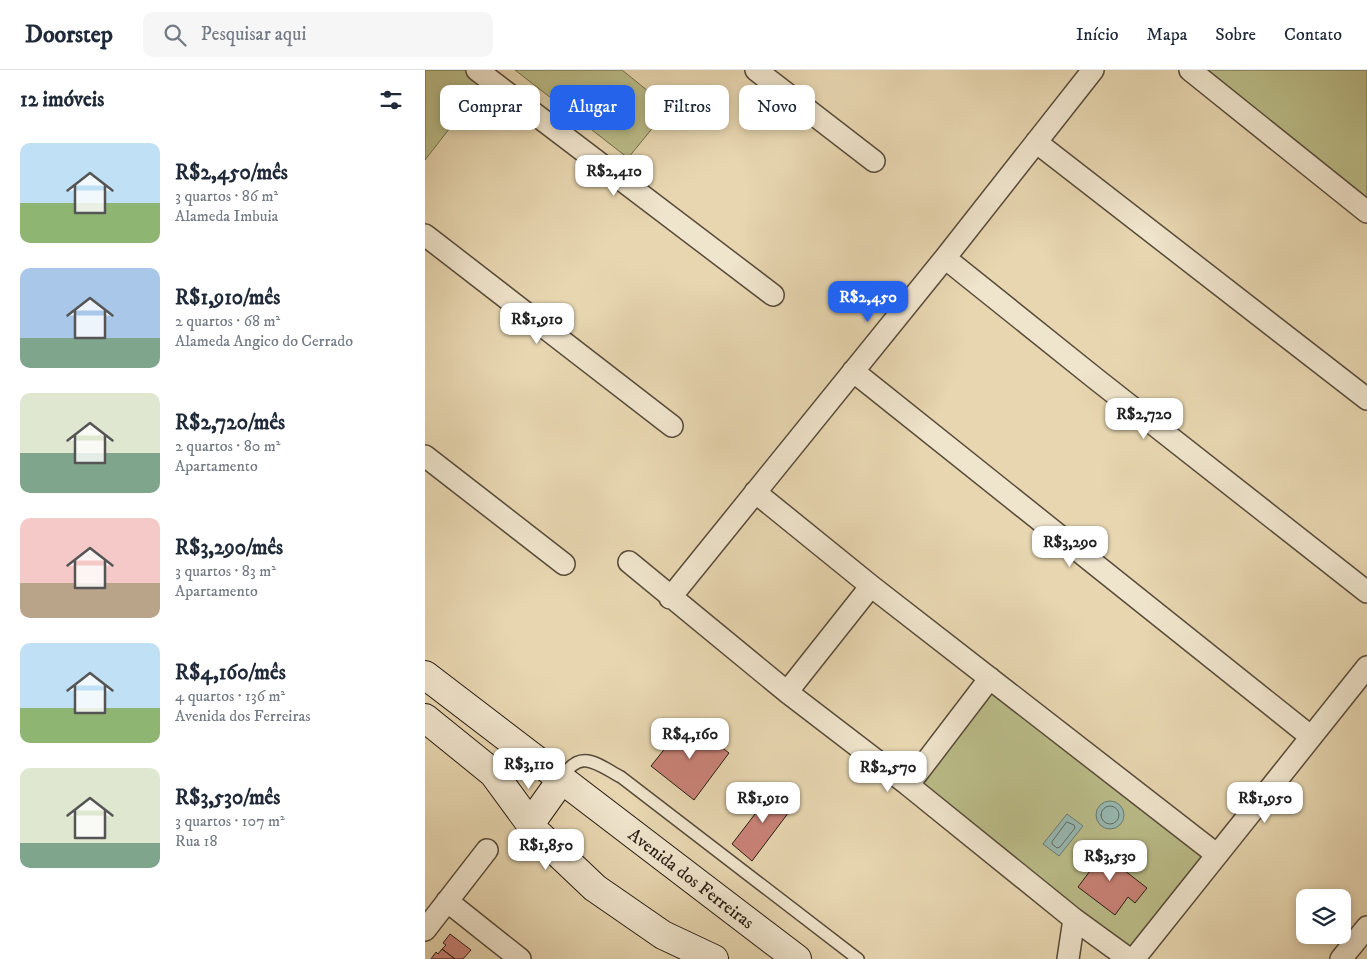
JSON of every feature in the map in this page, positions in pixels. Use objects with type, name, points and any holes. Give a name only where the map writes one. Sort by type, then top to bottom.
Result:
[{"type":"street","points":[[477,70],[773,295]]},
{"type":"street","points":[[756,70],[874,161]]},
{"type":"street","points":[[670,598],[945,258],[1093,70]]},
{"type":"street","points":[[1190,70],[1367,212]]},
{"type":"street","points":[[1036,142],[1367,399]]},
{"type":"street","points":[[425,235],[672,426]]},
{"type":"street","points":[[945,258],[1095,379],[1367,592]]},
{"type":"street","points":[[853,371],[1310,736]]},
{"type":"street","points":[[425,456],[564,564]]},
{"type":"street","points":[[755,492],[871,586],[1216,854]]},
{"type":"street","points":[[629,562],[670,598],[787,692],[907,784],[1074,919],[1129,959]]},
{"type":"street","points":[[787,692],[871,586]]},
{"type":"street","points":[[1134,959],[1216,854],[1271,788],[1310,736],[1367,667]]},
{"type":"street","name":"Avenida dos Ferreiras","points":[[425,676],[797,959]]},
{"type":"street","points":[[907,784],[990,678]]},
{"type":"street","points":[[425,718],[493,773],[537,833],[595,888],[663,935],[713,959]]},
{"type":"street","points":[[531,824],[562,779]]},
{"type":"street","points":[[425,930],[487,850]]},
{"type":"street","points":[[447,902],[520,959]]},
{"type":"street","points":[[1068,959],[1074,919]]},
{"type":"street","points":[[1350,956],[1367,927]]},
{"type":"lane","name":"Avenida dos Ferreiras","points":[[562,779],[569,768],[578,761],[590,761],[621,777],[859,959]]},
{"type":"green space","points":[[425,70],[465,70],[484,84],[440,85],[440,130],[448,130],[425,160]]},
{"type":"green space","points":[[515,70],[622,70],[645,89],[645,130],[651,130],[628,158],[592,130],[635,130],[635,85],[550,85],[550,97],[540,89],[540,85],[534,85]]},
{"type":"green space","points":[[1190,70],[1367,70],[1367,212]]},
{"type":"green space","points":[[990,678],[1216,854],[1134,959],[907,784]]},
{"type":"water","points":[[1110,801],[1120,805],[1124,815],[1120,825],[1110,829],[1100,825],[1096,815],[1100,805]]},
{"type":"water","points":[[1067,814],[1083,826],[1059,856],[1043,844]]},
{"type":"building","points":[[687,721],[729,753],[694,800],[651,766]]},
{"type":"building","points":[[775,788],[795,804],[752,861],[732,844]]},
{"type":"building","points":[[1093,846],[1147,888],[1135,903],[1128,897],[1115,915],[1078,887],[1093,867],[1083,859]]},
{"type":"building","points":[[450,934],[471,950],[463,959],[455,959],[442,949],[446,945],[443,943]]},
{"type":"building","points":[[442,949],[455,959],[431,959],[436,952],[438,954]]}]
